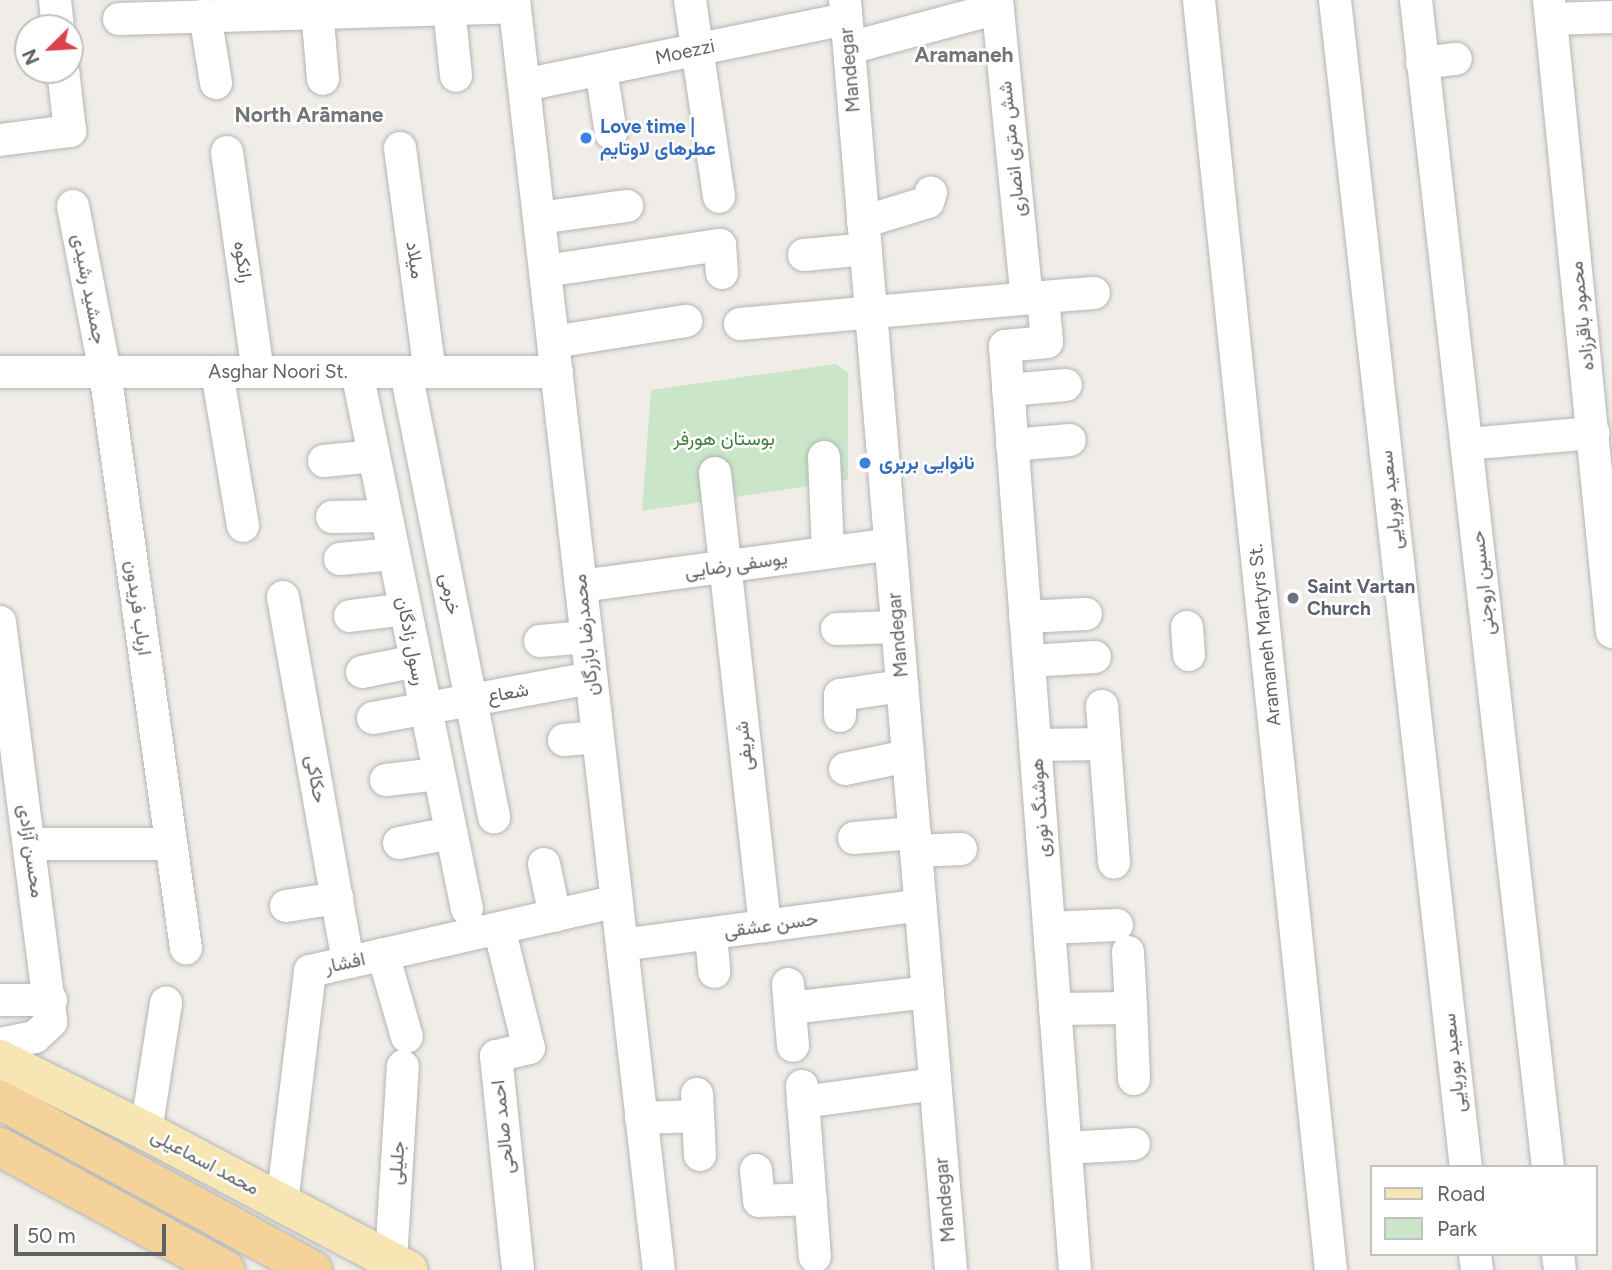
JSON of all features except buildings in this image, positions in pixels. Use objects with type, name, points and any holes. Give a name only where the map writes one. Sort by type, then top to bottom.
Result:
[{"type":"highway","points":[[0,1100],[313,1270]]},
{"type":"highway","points":[[0,1147],[226,1270]]},
{"type":"main road","name":"محمد اسماعیلی","points":[[0,1059],[146,1131],[399,1265]]},
{"type":"street","points":[[690,0],[719,197]]},
{"type":"street","name":"Aramaneh Martyrs St.","points":[[1199,0],[1331,1270]]},
{"type":"street","name":"سعید بوریایی","points":[[1335,0],[1466,1165]]},
{"type":"street","name":"حسین اروجنی","points":[[1416,0],[1548,1165]]},
{"type":"street","points":[[119,19],[169,8],[205,15],[282,6],[317,10],[404,4],[449,8],[515,4]]},
{"type":"street","name":"محمدرضا بازرگان","points":[[515,4],[659,1270]]},
{"type":"street","name":"Moezzi","points":[[524,85],[846,22],[998,4]]},
{"type":"street","name":"شش متری انصاری","points":[[998,4],[1035,298],[1047,341],[1005,346]]},
{"type":"street","points":[[449,8],[456,76]]},
{"type":"street","points":[[1550,9],[1612,18]]},
{"type":"street","name":"محمود باقرزاده","points":[[1550,9],[1600,373],[1594,433],[1612,632]]},
{"type":"street","points":[[317,10],[323,79]]},
{"type":"street","points":[[205,15],[216,83]]},
{"type":"street","name":"Mandegar","points":[[846,22],[951,1270]]},
{"type":"street","points":[[1422,63],[1456,59]]},
{"type":"street","points":[[601,70],[611,133]]},
{"type":"street","points":[[0,140],[69,131],[64,84]]},
{"type":"street","name":"میلاد","points":[[400,148],[418,372]]},
{"type":"street","name":"رانکوه","points":[[227,152],[258,372]]},
{"type":"street","points":[[804,253],[864,235],[928,202],[931,192]]},
{"type":"street","name":"جمشید رشیدی","points":[[73,206],[104,372]]},
{"type":"street","points":[[539,218],[627,206]]},
{"type":"street","points":[[545,271],[720,245],[722,273]]},
{"type":"street","points":[[740,324],[1094,293]]},
{"type":"street","name":"Asghar Noori St.","points":[[0,372],[418,372],[555,357],[685,321]]},
{"type":"street","name":"هوشنگ نوری","points":[[1005,346],[1075,1270]]},
{"type":"street","name":"ارباب فریدون","points":[[104,372],[186,948]]},
{"type":"street","points":[[217,372],[243,526]]},
{"type":"street","name":"رسول زادگان","points":[[357,372],[467,909]]},
{"type":"street","name":"خرمی","points":[[418,372],[471,699],[494,817]]},
{"type":"street","points":[[1008,390],[1066,385]]},
{"type":"street","points":[[1467,444],[1594,433]]},
{"type":"street","points":[[1012,445],[1070,440]]},
{"type":"street","points":[[324,461],[374,456]]},
{"type":"street","points":[[824,457],[828,552]]},
{"type":"street","name":"شریفی","points":[[715,473],[765,926]]},
{"type":"street","points":[[331,517],[386,516]]},
{"type":"street","name":"یوسفی رضایی","points":[[581,586],[890,544]]},
{"type":"street","points":[[340,559],[394,554]]},
{"type":"street","name":"حکاکی","points":[[283,597],[348,962]]},
{"type":"street","points":[[350,616],[405,609]]},
{"type":"street","points":[[1025,617],[1086,614]]},
{"type":"street","points":[[838,632],[897,627]]},
{"type":"street","name":"محسن آزادی","points":[[0,1044],[42,1032],[51,1022],[51,1000],[1,630]]},
{"type":"street","points":[[540,641],[587,637]]},
{"type":"street","points":[[1029,662],[1095,657]]},
{"type":"street","points":[[362,672],[416,661]]},
{"type":"street","name":"شعاع","points":[[373,718],[424,706],[591,678]]},
{"type":"street","points":[[840,716],[840,695],[902,687]]},
{"type":"street","points":[[1102,706],[1114,863]]},
{"type":"street","points":[[564,740],[598,737]]},
{"type":"street","points":[[1035,745],[1105,744]]},
{"type":"street","points":[[845,769],[908,756]]},
{"type":"street","points":[[386,780],[439,774]]},
{"type":"street","points":[[399,843],[451,833]]},
{"type":"street","points":[[854,841],[915,842],[961,849]]},
{"type":"street","points":[[30,844],[171,845]]},
{"type":"street","points":[[544,864],[555,916]]},
{"type":"street","points":[[286,906],[337,898]]},
{"type":"street","name":"افشار","points":[[282,1203],[306,979],[310,971],[609,903]]},
{"type":"street","name":"حسن عشقی","points":[[622,946],[920,905]]},
{"type":"street","name":"احمد صالحی","points":[[499,928],[529,1048],[496,1056],[518,1270]]},
{"type":"street","points":[[1049,928],[1122,939],[1131,1008],[1134,1079]]},
{"type":"street","points":[[711,934],[714,972]]},
{"type":"street","name":"جلیلی","points":[[383,954],[405,1051],[399,1265]]},
{"type":"street","points":[[793,1046],[789,996],[928,992]]},
{"type":"street","points":[[0,1000],[51,1000]]},
{"type":"street","points":[[146,1131],[166,1003]]},
{"type":"street","points":[[1055,1009],[1131,1008]]},
{"type":"street","points":[[815,1257],[802,1094],[935,1084]]},
{"type":"street","points":[[641,1118],[697,1105],[700,1155]]},
{"type":"street","points":[[1066,1148],[1134,1145]]},
{"type":"street","points":[[756,1170],[759,1201],[811,1199]]},
{"type":"green space","name":"بوستان هورفر","points":[[836,364],[848,373],[848,480],[642,511],[651,390]]},
{"type":"place","name":"Love time | عطرهای لاوتایم","points":[[586,138]]},
{"type":"place","name":"نانوایی بربری","points":[[865,463]]},
{"type":"place","name":"Saint Vartan Church","points":[[1293,598]]},
{"type":"district","name":"Aramaneh","points":[[964,55]]},
{"type":"district","name":"North Arāmane","points":[[309,115]]}]
